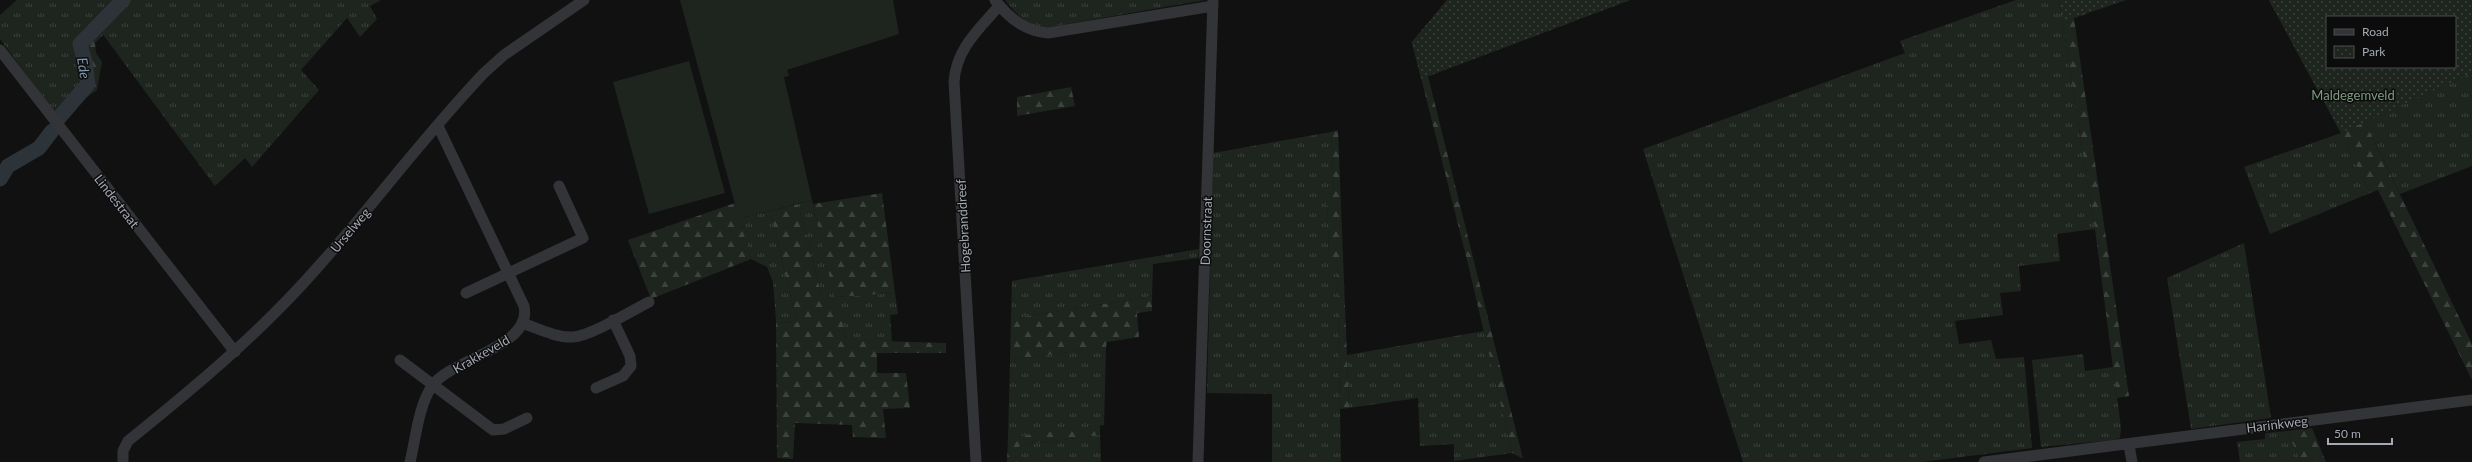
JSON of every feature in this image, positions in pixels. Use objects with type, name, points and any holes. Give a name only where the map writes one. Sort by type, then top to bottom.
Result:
[{"type":"street","name":"Urselweg","points":[[123,462],[123,451],[128,441],[255,334],[317,269],[469,89],[504,55],[584,0]]},
{"type":"street","name":"Hogebranddreef","points":[[976,462],[954,82],[956,66],[962,51],[997,3],[1023,26],[1039,32],[1048,33],[1213,3]]},
{"type":"street","name":"Doornstraat","points":[[1198,462],[1213,3]]},
{"type":"street","name":"Lindestraat","points":[[0,50],[235,352]]},
{"type":"street","name":"Krakkeveld","points":[[410,462],[420,415],[433,385],[450,371],[511,338],[522,323],[524,315],[524,306],[438,126]]},
{"type":"street","points":[[466,293],[583,238],[559,186]]},
{"type":"street","points":[[522,323],[558,335],[573,337],[613,320],[649,302]]},
{"type":"street","points":[[596,388],[623,376],[631,366],[630,356],[613,320]]},
{"type":"street","points":[[400,360],[493,430],[504,428],[527,418]]},
{"type":"street","name":"Harinkweg","points":[[1984,462],[2129,445],[2472,400]]},
{"type":"street","points":[[2129,445],[2132,462]]},
{"type":"green space","points":[[17,0],[381,0],[370,6],[377,19],[360,37],[347,18],[301,70],[319,90],[252,167],[245,158],[215,186],[96,25],[86,36],[83,45],[83,53],[88,76],[85,83],[77,92],[83,100],[60,120],[0,39],[0,15]]},
{"type":"green space","points":[[680,0],[893,0],[899,34],[787,70],[789,76],[784,77],[812,200],[739,219]]},
{"type":"green space","points":[[1005,0],[1205,0],[1044,28],[1027,22],[1017,14]]},
{"type":"green space","points":[[1447,0],[1630,0],[1428,76],[1523,459],[1512,453],[1469,268],[1412,42]]},
{"type":"green space","points":[[1447,0],[1630,0],[1421,79],[1412,42]]},
{"type":"green space","points":[[2016,0],[2059,0],[2095,229],[2057,234],[2060,261],[2019,266],[2021,291],[2000,293],[2003,315],[1955,321],[1959,344],[1991,340],[1996,359],[2024,357],[2032,448],[1922,462],[1743,462],[1643,149],[1905,53],[1900,41]]},
{"type":"green space","points":[[2059,0],[2126,0],[2074,18],[2129,396],[2117,398],[2095,229]]},
{"type":"green space","points":[[2059,0],[2126,0],[2063,20]]},
{"type":"green space","name":"Maldegemveld","points":[[2269,0],[2472,0],[2472,73],[2365,122],[2472,344],[2472,380],[2378,190],[2370,193],[2341,133]]},
{"type":"green space","name":"Maldegemveld","points":[[2269,0],[2472,0],[2472,73],[2341,133]]},
{"type":"green space","points":[[95,25],[103,35],[95,43],[96,53],[102,62],[97,90],[83,100],[77,92],[88,80],[88,74],[81,51],[81,44],[85,36]]},
{"type":"green space","points":[[689,61],[725,193],[649,214],[613,82]]},
{"type":"green space","points":[[2472,73],[2472,166],[2400,194],[2365,122]]},
{"type":"green space","points":[[1071,87],[1075,106],[1017,116],[1017,97]]},
{"type":"green space","points":[[1338,130],[1349,408],[1340,409],[1337,258],[1329,258],[1327,194],[1334,193],[1331,132]]},
{"type":"green space","points":[[1331,132],[1334,193],[1327,194],[1329,258],[1337,258],[1341,462],[1272,462],[1272,394],[1207,393],[1213,153]]},
{"type":"green space","points":[[2341,133],[2370,193],[2270,234],[2244,167]]},
{"type":"green space","points":[[882,193],[895,293],[835,297],[843,323],[846,340],[946,343],[946,353],[877,353],[877,373],[906,373],[910,408],[883,409],[886,438],[853,437],[852,425],[795,423],[793,459],[777,458],[776,322],[797,323],[770,211],[798,204],[822,297],[834,297],[813,204]]},
{"type":"green space","points":[[812,200],[835,297],[895,293],[898,314],[890,315],[892,342],[846,340],[843,323],[822,297],[798,204]]},
{"type":"green space","points":[[735,203],[751,259],[651,299],[628,240]]},
{"type":"green space","points":[[770,211],[797,323],[776,322],[773,282],[767,267],[751,259],[739,219]]},
{"type":"green space","points":[[2244,243],[2271,418],[2191,429],[2167,278]]},
{"type":"green space","points":[[1199,249],[1198,258],[1153,264],[1152,296],[1011,319],[1012,281]]},
{"type":"green space","points":[[1152,296],[1152,311],[1137,313],[1139,337],[1107,342],[1106,347],[1010,360],[1011,319]]},
{"type":"green space","points":[[1484,331],[1512,453],[1454,461],[1454,444],[1420,446],[1418,398],[1349,408],[1347,355]]},
{"type":"green space","points":[[1106,347],[1104,425],[1008,438],[1010,360]]},
{"type":"green space","points":[[2083,354],[2085,371],[2113,367],[2121,428],[2120,438],[2041,447],[2032,360]]},
{"type":"green space","points":[[1100,425],[1100,435],[1021,445],[1018,448],[1018,462],[1007,462],[1008,438]]},
{"type":"green space","points":[[2312,428],[2326,462],[2301,462],[2287,431]]},
{"type":"green space","points":[[2287,431],[2301,462],[2240,462],[2237,442],[2265,439],[2265,433]]},
{"type":"green space","points":[[1100,435],[1101,462],[1018,462],[1018,448],[1021,445]]},
{"type":"waterway","name":"Ede","points":[[58,119],[88,84],[85,62],[80,44],[123,0]]},
{"type":"waterway","name":"Ede","points":[[0,179],[8,166],[39,148],[52,131]]}]
